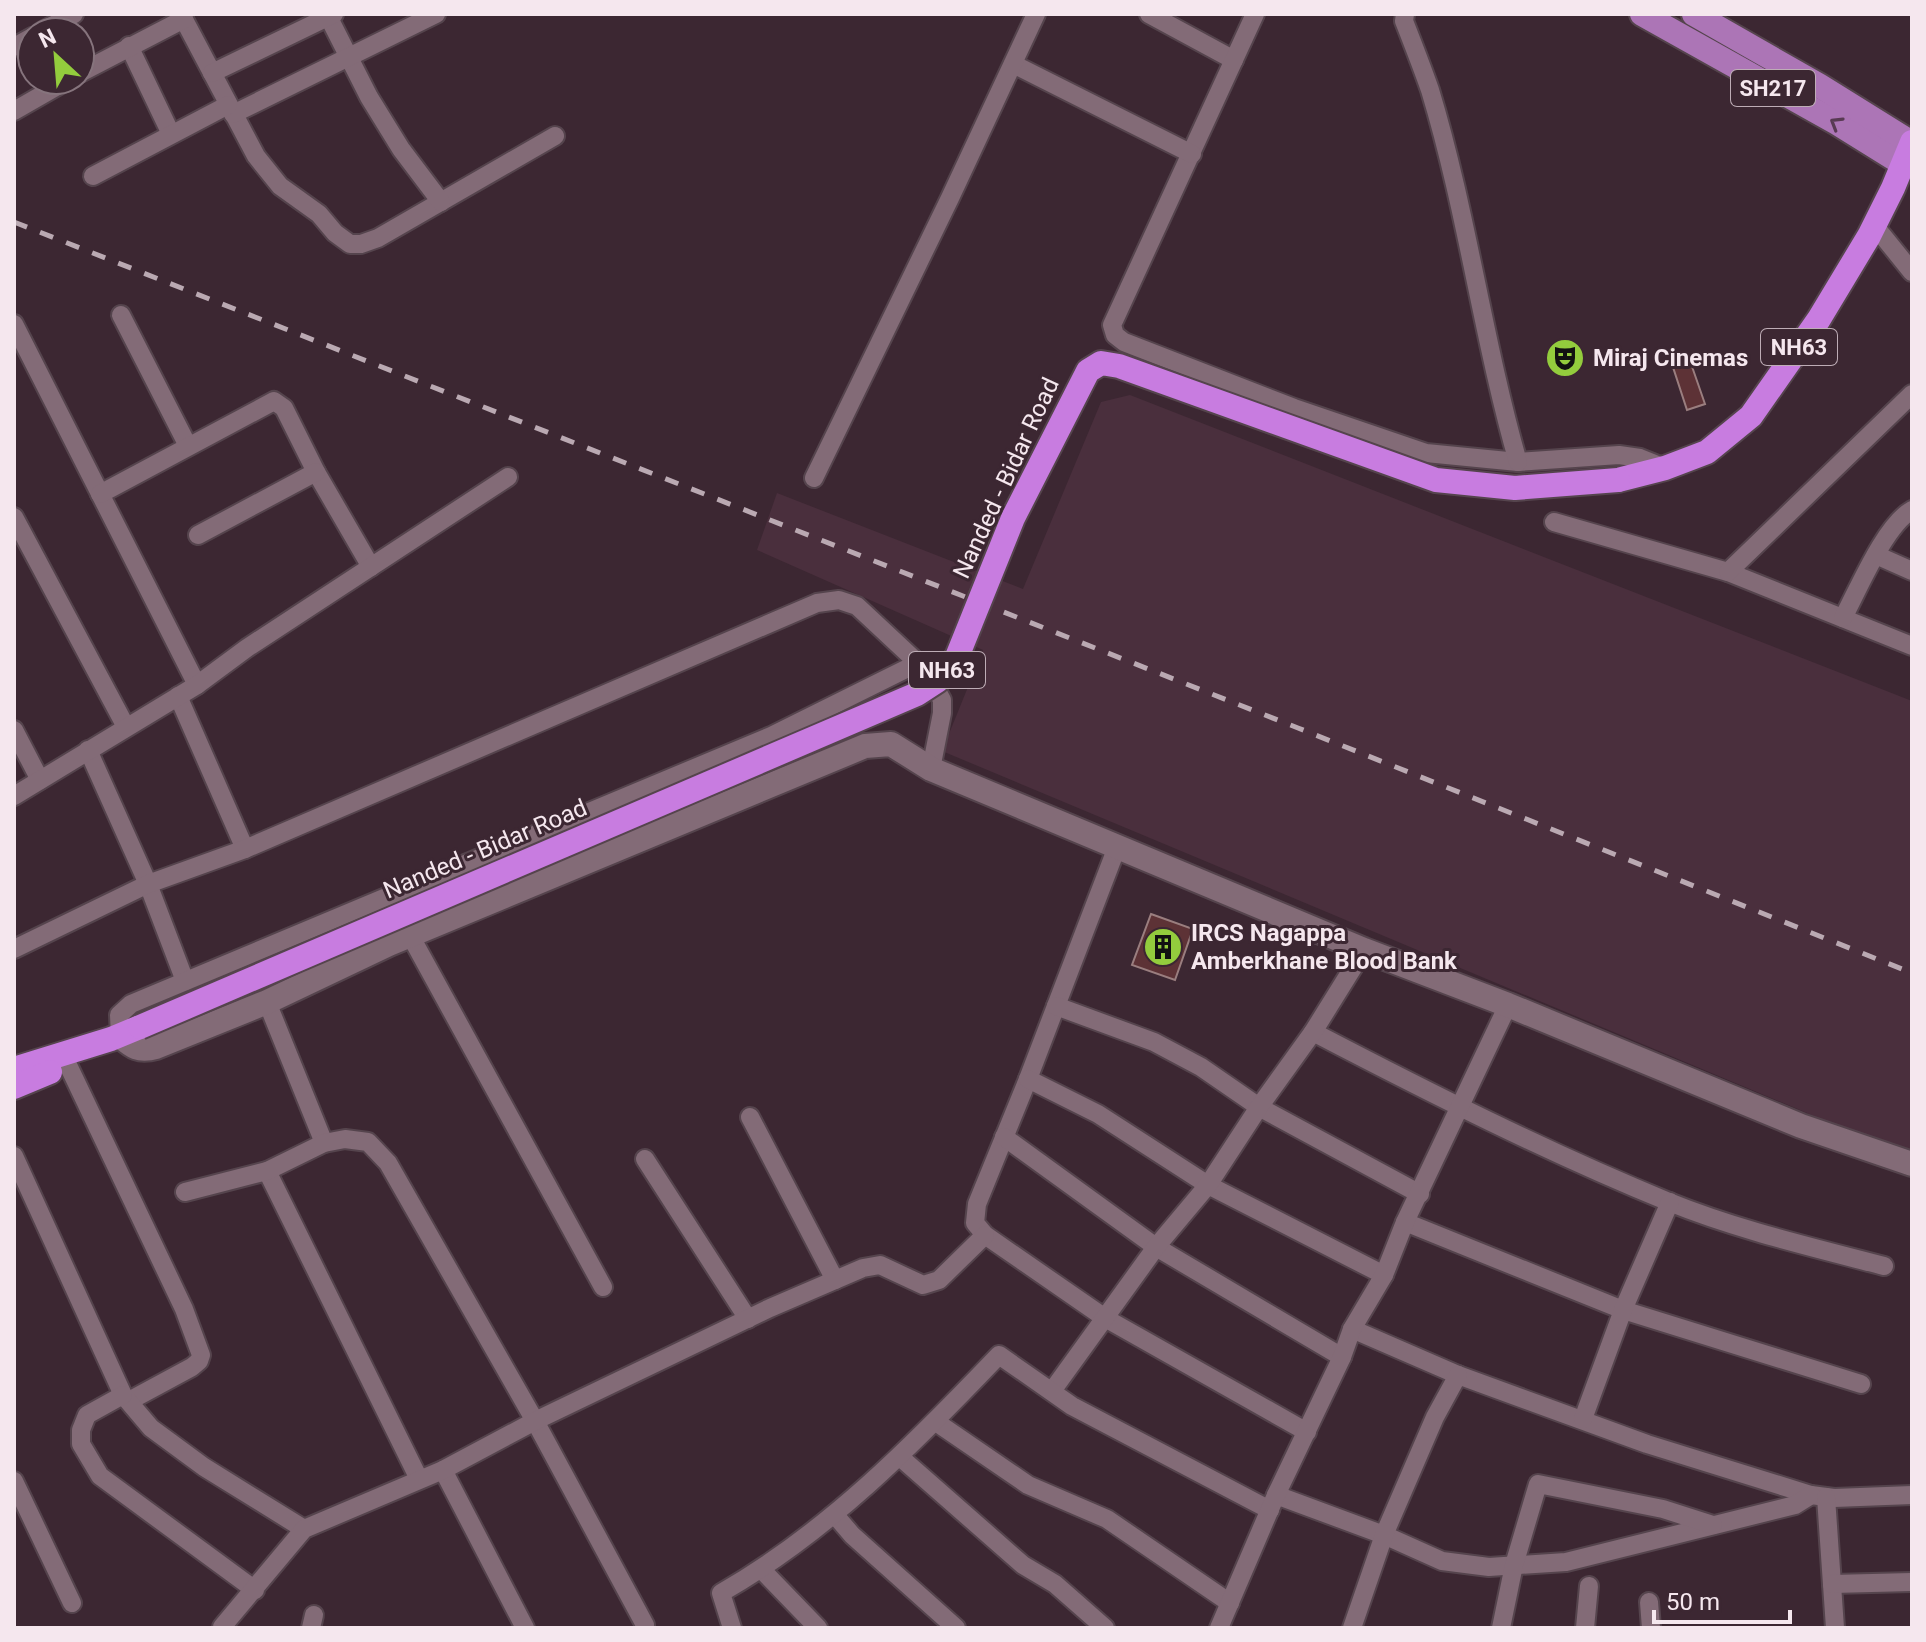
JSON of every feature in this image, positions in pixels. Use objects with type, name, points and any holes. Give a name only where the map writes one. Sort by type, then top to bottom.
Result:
[{"type":"highway","name":"Nanded - Bidar Road","points":[[123,1034],[742,771],[917,694],[937,681],[957,657],[1013,518],[1088,371],[1101,363],[1119,366],[1436,480],[1515,488],[1618,480],[1665,468],[1707,452],[1751,416],[1819,319],[1874,225],[1910,151]]},
{"type":"highway","name":"NH63","points":[[14,1087],[90,1055],[123,1034]]},
{"type":"highway","name":"NH63","points":[[14,1069],[123,1034]]},
{"type":"main road","name":"SH217","points":[[1642,14],[1837,123],[1910,151]]},
{"type":"main road","name":"SH217","points":[[1694,14],[1820,86],[1910,151]]},
{"type":"street","points":[[93,176],[171,134],[348,57],[436,14]]},
{"type":"street","points":[[814,478],[1036,14]]},
{"type":"street","points":[[1149,14],[1234,60]]},
{"type":"street","points":[[1255,14],[1112,325],[1115,335],[1124,342],[1294,408],[1426,453],[1518,462],[1619,455],[1640,458],[1665,468]]},
{"type":"street","points":[[1405,14],[1404,21],[1429,89],[1442,137],[1504,414],[1518,462]]},
{"type":"street","points":[[212,73],[330,15],[348,57],[401,149],[441,202]]},
{"type":"street","points":[[96,64],[182,17],[256,156],[280,186],[319,214],[335,233],[350,244],[378,238],[555,136]]},
{"type":"street","points":[[129,46],[171,134]]},
{"type":"street","points":[[1013,64],[1192,154]]},
{"type":"street","points":[[14,111],[40,96]]},
{"type":"street","points":[[1874,225],[1912,272]]},
{"type":"street","points":[[121,315],[188,446]]},
{"type":"street","points":[[14,324],[197,685]]},
{"type":"street","points":[[100,494],[274,401],[284,408],[316,472],[371,567]]},
{"type":"street","points":[[1728,572],[1909,404]]},
{"type":"street","points":[[198,535],[316,472]]},
{"type":"street","points":[[14,796],[197,685],[247,648],[508,477]]},
{"type":"street","points":[[1843,618],[1876,555],[1904,514],[1912,510]]},
{"type":"street","points":[[14,517],[126,727]]},
{"type":"street","points":[[1554,522],[1728,572],[1912,646]]},
{"type":"street","points":[[1876,555],[1912,571]]},
{"type":"street","points":[[14,949],[148,884],[245,849],[817,603],[839,600],[857,606],[924,667],[942,700],[931,769]]},
{"type":"street","points":[[918,663],[771,736],[131,1004],[119,1015],[123,1034],[136,1049],[143,1051],[267,1002],[410,935],[865,746],[891,744],[931,769],[1364,950],[1508,1005],[1801,1126],[1912,1164]]},
{"type":"street","points":[[178,696],[245,849]]},
{"type":"street","points":[[14,730],[40,780]]},
{"type":"street","points":[[88,750],[148,884],[185,981]]},
{"type":"street","points":[[1117,847],[977,1204],[975,1223],[985,1235],[1105,1318],[1307,1432]]},
{"type":"street","points":[[410,935],[603,1287]]},
{"type":"street","points":[[1052,1391],[1156,1247],[1208,1185],[1313,1032],[1364,950]]},
{"type":"street","points":[[267,1002],[324,1143]]},
{"type":"street","points":[[1219,1628],[1352,1329],[1384,1275],[1405,1222],[1508,1005]]},
{"type":"street","points":[[1056,1006],[1154,1042],[1201,1067],[1259,1107],[1420,1194]]},
{"type":"street","points":[[1313,1032],[1460,1108],[1670,1202],[1743,1228],[1884,1266]]},
{"type":"street","points":[[68,1065],[184,1309],[201,1355],[192,1367],[87,1415],[81,1430],[81,1444],[100,1476],[255,1590]]},
{"type":"street","points":[[1028,1079],[1098,1114],[1208,1185],[1384,1275]]},
{"type":"street","points":[[750,1117],[835,1280]]},
{"type":"street","points":[[1004,1137],[1156,1247],[1342,1357]]},
{"type":"street","points":[[185,1192],[267,1171],[324,1143],[345,1139],[368,1142],[388,1163],[535,1421],[645,1625]]},
{"type":"street","points":[[14,1156],[126,1398],[151,1428],[204,1467],[304,1529]]},
{"type":"street","points":[[645,1159],[748,1319]]},
{"type":"street","points":[[267,1171],[419,1479]]},
{"type":"street","points":[[1583,1419],[1623,1310],[1670,1202]]},
{"type":"street","points":[[1405,1222],[1623,1310],[1861,1384]]},
{"type":"street","points":[[222,1627],[304,1529],[443,1470],[535,1421],[863,1268],[880,1265],[923,1285],[939,1280],[985,1235]]},
{"type":"street","points":[[1352,1329],[1458,1375],[1647,1444],[1818,1496],[1912,1495]]},
{"type":"street","points":[[732,1628],[721,1593],[762,1570],[835,1515],[936,1422],[999,1355],[1072,1406],[1273,1503],[1384,1535],[1442,1561],[1489,1567],[1566,1562],[1715,1526],[1818,1496]]},
{"type":"street","points":[[1352,1628],[1384,1535],[1435,1417],[1458,1375]]},
{"type":"street","points":[[936,1422],[1028,1485],[1107,1519],[1230,1603]]},
{"type":"street","points":[[900,1457],[1023,1565],[1055,1584],[1105,1628]]},
{"type":"street","points":[[443,1470],[525,1628]]},
{"type":"street","points":[[14,1481],[72,1603]]},
{"type":"street","points":[[1501,1628],[1514,1565],[1538,1484],[1663,1509],[1715,1526]]},
{"type":"street","points":[[1818,1496],[1832,1584],[1835,1628]]},
{"type":"street","points":[[835,1515],[852,1535],[956,1628]]},
{"type":"street","points":[[762,1570],[818,1628]]},
{"type":"street","points":[[1832,1584],[1912,1582]]},
{"type":"street","points":[[1585,1628],[1589,1586]]},
{"type":"street","points":[[1649,1602],[1651,1628]]},
{"type":"shaded area","points":[[1130,395],[1912,701],[1912,1155],[942,751],[983,650],[757,550],[777,493],[1023,589],[1101,402]]},
{"type":"building","points":[[1688,355],[1705,404],[1687,410],[1671,361]]},
{"type":"building","name":"IRCS Nagappa Amberkhane Blood Bank","points":[[1151,914],[1193,929],[1175,980],[1132,965]]},
{"type":"railway","points":[[14,222],[1912,973]]},
{"type":"place","name":"Miraj Cinemas","points":[[1565,358]]},
{"type":"place","name":"IRCS Nagappa Amberkhane Blood Bank","points":[[1163,947]]}]
